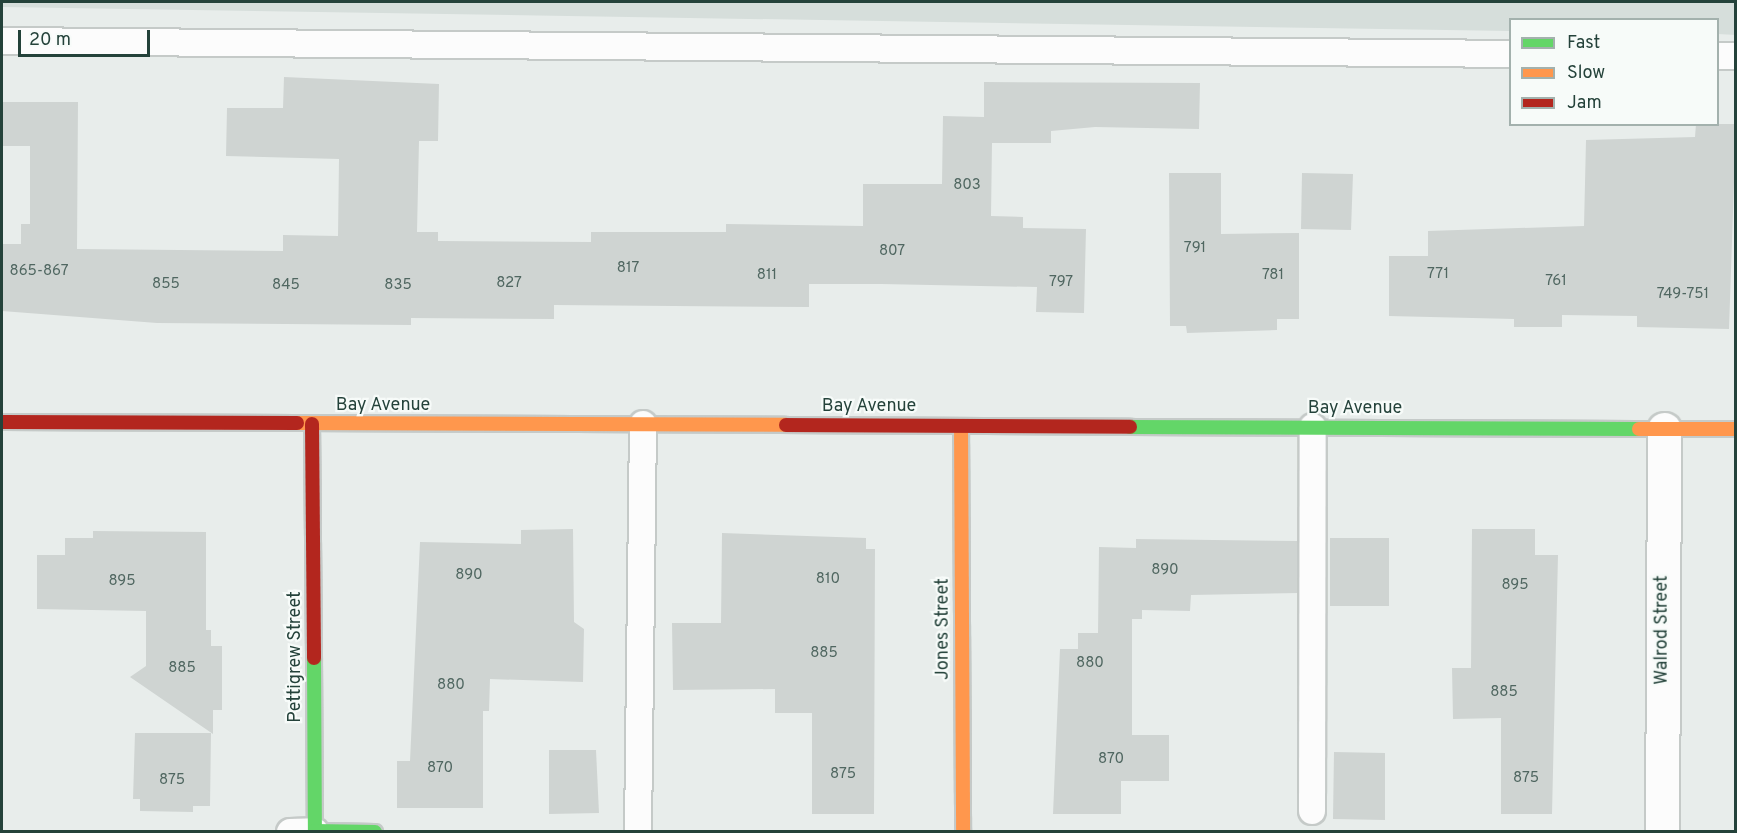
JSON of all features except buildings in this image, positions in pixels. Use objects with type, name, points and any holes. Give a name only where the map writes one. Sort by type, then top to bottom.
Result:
[{"type":"street","name":"Bay Avenue","points":[[2,423],[1736,429]]},
{"type":"street","name":"Pettigrew Street","points":[[312,424],[315,831]]},
{"type":"street","name":"Jones Street","points":[[962,426],[963,831]]},
{"type":"street","name":"Walrod Street","points":[[1662,831],[1664,429]]},
{"type":"street","points":[[315,831],[375,831]]},
{"type":"lane","points":[[2,41],[1509,54]]},
{"type":"lane","points":[[1719,56],[1736,56]]},
{"type":"lane","points":[[638,831],[643,424]]},
{"type":"lane","points":[[1312,811],[1313,427]]},
{"type":"lane","points":[[290,831],[315,831]]},
{"type":"shaded area","points":[[2,2],[1735,2],[1736,35],[1719,34],[1719,18],[1509,18],[1509,31],[2,7]]},
{"type":"traffic: fast","points":[[1130,427],[1639,429]]},
{"type":"traffic: fast","points":[[314,658],[315,831],[375,832]]},
{"type":"traffic: slow","points":[[297,423],[786,425]]},
{"type":"traffic: slow","points":[[961,426],[963,832]]},
{"type":"traffic: slow","points":[[1639,429],[1736,429]]},
{"type":"traffic: jam","points":[[2,422],[297,423]]},
{"type":"traffic: jam","points":[[312,424],[314,658]]},
{"type":"traffic: jam","points":[[786,425],[1130,427]]}]
